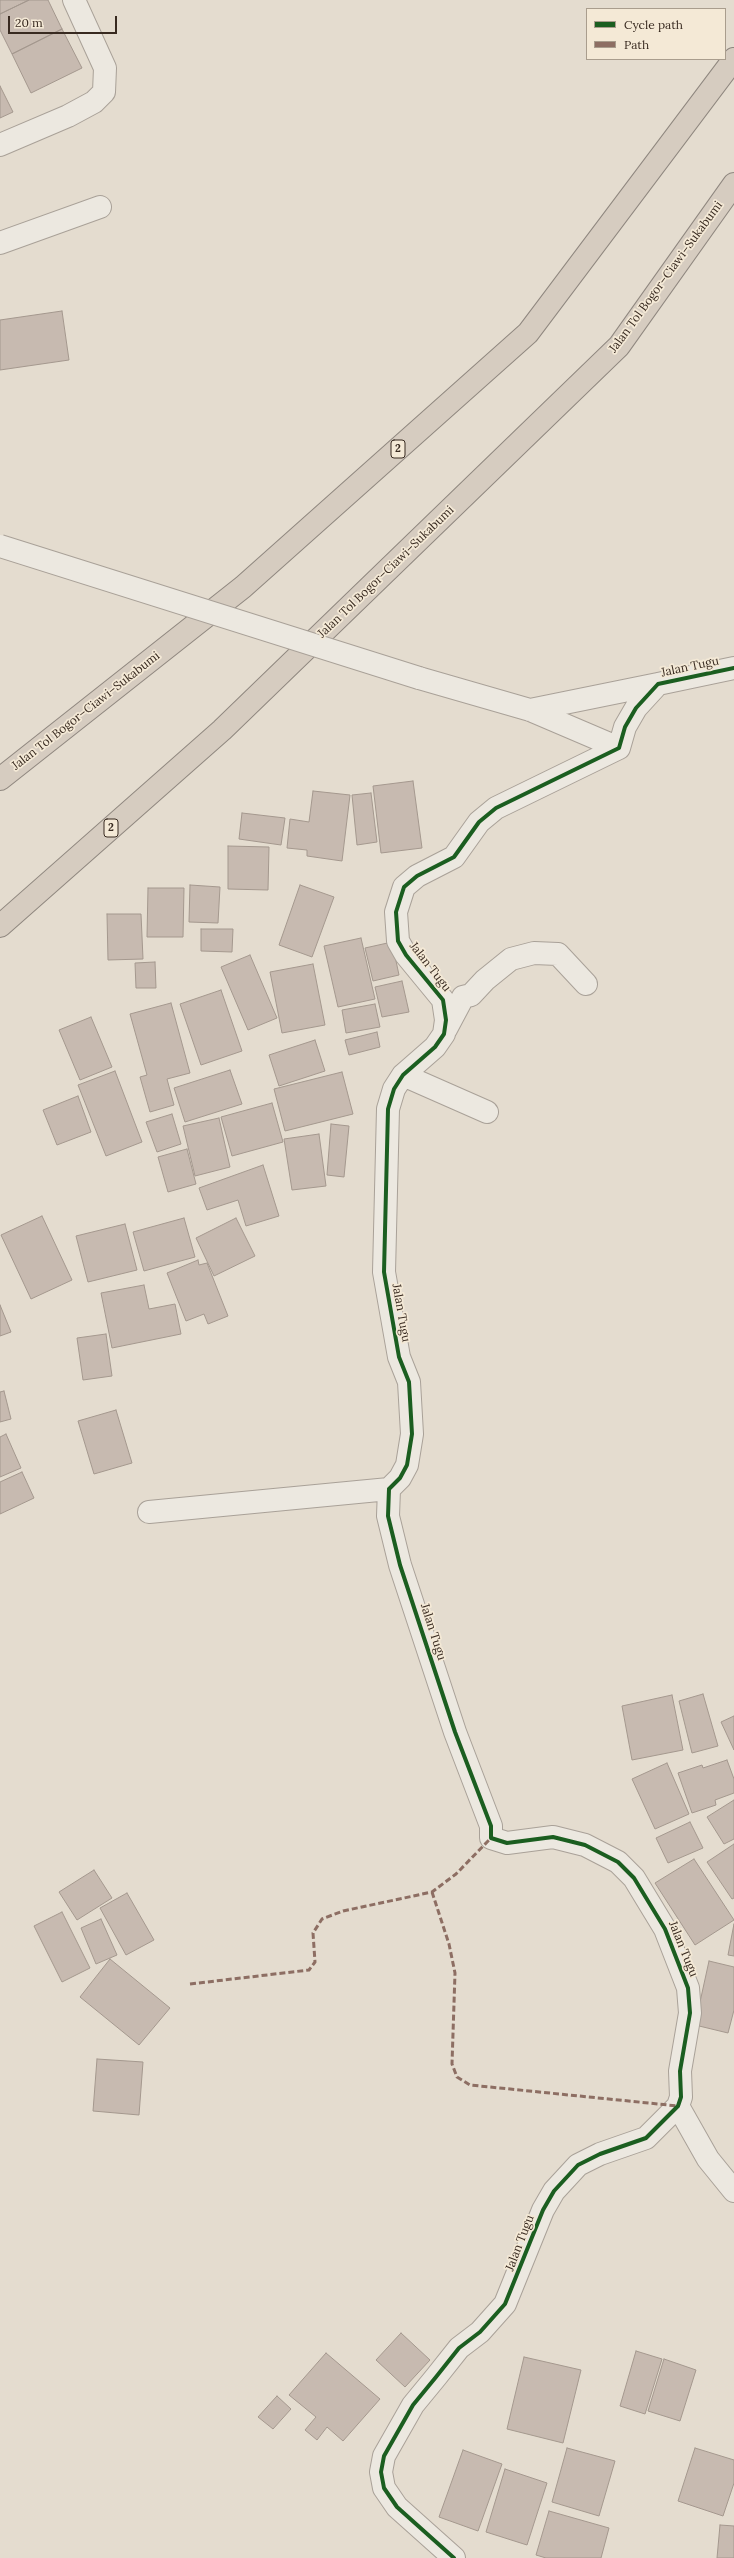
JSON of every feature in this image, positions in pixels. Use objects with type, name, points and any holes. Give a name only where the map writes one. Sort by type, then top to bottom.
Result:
[{"type":"highway","name":"Jalan Tol Bogor–Ciawi–Sukabumi","points":[[0,779],[243,587],[528,333],[734,59]]},
{"type":"highway","name":"Jalan Tol Bogor–Ciawi–Sukabumi","points":[[0,926],[222,730],[619,346],[734,184]]},
{"type":"street","points":[[0,145],[68,116],[94,102],[104,92],[105,68],[74,0]]},
{"type":"street","points":[[0,243],[100,207]]},
{"type":"street","name":"Jalan Tugu","points":[[0,546],[419,678],[530,710],[619,748]]},
{"type":"street","name":"Jalan Tugu","points":[[530,710],[734,668]]},
{"type":"street","name":"Jalan Tugu","points":[[454,2558],[397,2507],[384,2488],[381,2472],[384,2456],[418,2400],[460,2348],[480,2332],[506,2304],[543,2210],[561,2182],[578,2165],[600,2154],[646,2138],[678,2106],[681,2097],[680,2071],[690,2013],[688,1988],[665,1929],[634,1878],[618,1862],[600,1852],[553,1837],[507,1843],[491,1838],[491,1826],[455,1732],[400,1565],[388,1516],[389,1489],[400,1478],[407,1465],[412,1434],[409,1382],[399,1357],[384,1272],[388,1109],[394,1089],[403,1075],[435,1047],[446,1028],[443,1000],[406,955],[398,941],[396,912],[404,887],[417,876],[454,857],[479,822],[496,808],[619,748],[625,727],[636,708],[658,684]]},
{"type":"street","points":[[446,1028],[463,997],[471,995],[485,980],[511,959],[534,953],[558,954],[586,984]]},
{"type":"street","points":[[403,1075],[487,1112]]},
{"type":"street","points":[[149,1512],[389,1489]]},
{"type":"street","points":[[678,2106],[708,2160],[734,2191]]},
{"type":"building","points":[[0,0],[29,0],[0,14]]},
{"type":"building","points":[[29,0],[48,0],[62,29],[12,54],[0,30],[0,14]]},
{"type":"building","points":[[62,29],[82,68],[31,93],[12,54]]},
{"type":"building","points":[[0,86],[13,112],[0,118]]},
{"type":"building","points":[[62,311],[69,360],[0,370],[0,320]]},
{"type":"building","points":[[413,781],[422,848],[381,853],[373,786]]},
{"type":"building","points":[[313,791],[350,795],[342,861],[307,856],[307,850],[287,848],[290,819],[309,822]]},
{"type":"building","points":[[371,793],[377,842],[357,845],[352,795]]},
{"type":"building","points":[[242,813],[285,818],[281,845],[239,839]]},
{"type":"building","points":[[228,846],[269,847],[268,890],[228,889]]},
{"type":"building","points":[[190,885],[220,887],[218,923],[189,922]]},
{"type":"building","points":[[300,885],[334,897],[312,957],[279,945]]},
{"type":"building","points":[[148,888],[184,888],[183,937],[147,937]]},
{"type":"building","points":[[107,914],[141,914],[143,959],[108,960]]},
{"type":"building","points":[[201,929],[233,929],[232,952],[201,951]]},
{"type":"building","points":[[361,938],[375,999],[338,1007],[324,946]]},
{"type":"building","points":[[392,942],[399,975],[373,981],[365,948]]},
{"type":"building","points":[[250,955],[277,1018],[248,1030],[221,967]]},
{"type":"building","points":[[155,962],[156,988],[136,988],[135,963]]},
{"type":"building","points":[[313,964],[325,1025],[282,1033],[270,972]]},
{"type":"building","points":[[402,981],[409,1012],[382,1017],[375,987]]},
{"type":"building","points":[[221,990],[242,1051],[201,1065],[180,1004]]},
{"type":"building","points":[[171,1003],[190,1073],[167,1079],[174,1105],[150,1112],[140,1077],[147,1075],[130,1014]]},
{"type":"building","points":[[375,1004],[380,1027],[346,1033],[342,1010]]},
{"type":"building","points":[[91,1017],[112,1067],[80,1080],[59,1030]]},
{"type":"building","points":[[377,1032],[380,1047],[349,1055],[345,1040]]},
{"type":"building","points":[[315,1040],[325,1071],[279,1086],[269,1055]]},
{"type":"building","points":[[230,1070],[242,1104],[185,1122],[174,1088]]},
{"type":"building","points":[[115,1071],[142,1142],[106,1156],[78,1085]]},
{"type":"building","points":[[342,1072],[353,1114],[285,1131],[274,1089]]},
{"type":"building","points":[[78,1096],[91,1132],[57,1145],[43,1110]]},
{"type":"building","points":[[272,1103],[283,1142],[232,1156],[221,1117]]},
{"type":"building","points":[[172,1114],[181,1144],[157,1152],[146,1122]]},
{"type":"building","points":[[219,1118],[230,1167],[195,1176],[183,1126]]},
{"type":"building","points":[[331,1124],[349,1126],[344,1177],[327,1175]]},
{"type":"building","points":[[319,1134],[326,1186],[292,1190],[284,1139]]},
{"type":"building","points":[[187,1149],[196,1184],[168,1192],[158,1157]]},
{"type":"building","points":[[263,1165],[279,1216],[246,1226],[238,1200],[207,1210],[199,1188]]},
{"type":"building","points":[[42,1216],[72,1280],[31,1299],[1,1235]]},
{"type":"building","points":[[184,1218],[195,1257],[144,1271],[133,1232]]},
{"type":"building","points":[[236,1218],[255,1256],[214,1276],[196,1238]]},
{"type":"building","points":[[125,1224],[137,1270],[88,1282],[76,1236]]},
{"type":"building","points":[[198,1260],[199,1265],[207,1263],[228,1316],[208,1324],[204,1314],[186,1321],[167,1273]]},
{"type":"building","points":[[144,1285],[149,1309],[175,1304],[181,1334],[112,1348],[101,1293]]},
{"type":"building","points":[[0,1305],[11,1332],[0,1336]]},
{"type":"building","points":[[106,1334],[112,1376],[83,1380],[77,1338]]},
{"type":"building","points":[[4,1391],[11,1419],[0,1422],[0,1392]]},
{"type":"building","points":[[116,1410],[132,1463],[94,1474],[78,1421]]},
{"type":"building","points":[[6,1434],[21,1468],[0,1477],[0,1437]]},
{"type":"building","points":[[22,1472],[34,1498],[0,1514],[0,1482]]},
{"type":"building","points":[[703,1694],[718,1746],[692,1753],[679,1701]]},
{"type":"building","points":[[672,1695],[683,1750],[632,1760],[622,1706]]},
{"type":"building","points":[[734,1716],[734,1750],[721,1722]]},
{"type":"building","points":[[727,1760],[734,1779],[734,1793],[715,1800],[716,1805],[692,1813],[678,1773],[702,1765],[703,1768]]},
{"type":"building","points":[[667,1763],[689,1814],[655,1829],[632,1779]]},
{"type":"building","points":[[734,1800],[734,1839],[724,1844],[707,1817]]},
{"type":"building","points":[[690,1822],[703,1848],[668,1863],[656,1838]]},
{"type":"building","points":[[734,1844],[734,1898],[732,1899],[707,1862]]},
{"type":"building","points":[[694,1859],[734,1920],[695,1945],[655,1883]]},
{"type":"building","points":[[94,1870],[112,1898],[77,1920],[59,1892]]},
{"type":"building","points":[[127,1893],[154,1940],[126,1955],[100,1908]]},
{"type":"building","points":[[62,1912],[90,1968],[62,1982],[34,1926]]},
{"type":"building","points":[[101,1919],[117,1955],[96,1964],[81,1928]]},
{"type":"building","points":[[734,1924],[734,1956],[728,1955]]},
{"type":"building","points":[[110,1959],[170,2008],[139,2045],[80,1997]]},
{"type":"building","points":[[709,1961],[734,1967],[734,2010],[728,2033],[695,2025]]},
{"type":"building","points":[[97,2059],[143,2062],[139,2115],[93,2111]]},
{"type":"building","points":[[401,2333],[430,2360],[405,2387],[376,2360]]},
{"type":"building","points":[[636,2351],[662,2359],[645,2414],[620,2406]]},
{"type":"building","points":[[326,2353],[380,2399],[343,2441],[327,2427],[317,2440],[305,2430],[316,2417],[289,2395]]},
{"type":"building","points":[[524,2357],[581,2370],[563,2443],[507,2429]]},
{"type":"building","points":[[664,2359],[696,2370],[680,2421],[648,2411]]},
{"type":"building","points":[[277,2396],[291,2409],[273,2429],[258,2417]]},
{"type":"building","points":[[567,2448],[615,2461],[599,2516],[552,2502]]},
{"type":"building","points":[[695,2448],[734,2460],[734,2483],[723,2516],[678,2501]]},
{"type":"building","points":[[463,2450],[502,2464],[478,2531],[439,2517]]},
{"type":"building","points":[[505,2469],[547,2483],[527,2545],[486,2532]]},
{"type":"building","points":[[549,2511],[609,2528],[601,2558],[546,2558],[536,2555]]},
{"type":"building","points":[[720,2525],[734,2526],[734,2558],[717,2558]]},
{"type":"marked path","points":[[190,1984],[309,1970],[315,1962],[313,1933],[322,1919],[343,1911],[432,1892],[456,1874],[491,1838]]},
{"type":"marked path","points":[[432,1892],[449,1944],[455,1973],[452,2064],[457,2077],[470,2085],[678,2106]]},
{"type":"cycle path","points":[[454,2558],[397,2507],[384,2488],[381,2472],[384,2456],[413,2405],[459,2348],[480,2332],[505,2304],[543,2210],[554,2191],[578,2165],[600,2154],[646,2138],[678,2106],[681,2097],[680,2071],[690,2013],[688,1988],[665,1929],[634,1878],[618,1862],[585,1845],[553,1837],[507,1843],[491,1838],[491,1826],[455,1732],[400,1565],[388,1516],[389,1489],[400,1478],[407,1465],[412,1434],[409,1382],[399,1357],[384,1272],[388,1109],[394,1089],[403,1075],[435,1047],[444,1034],[446,1020],[443,1000],[406,955],[398,941],[396,912],[404,887],[417,876],[454,857],[479,822],[496,808],[619,748],[625,727],[636,708],[658,684],[734,668]]}]
